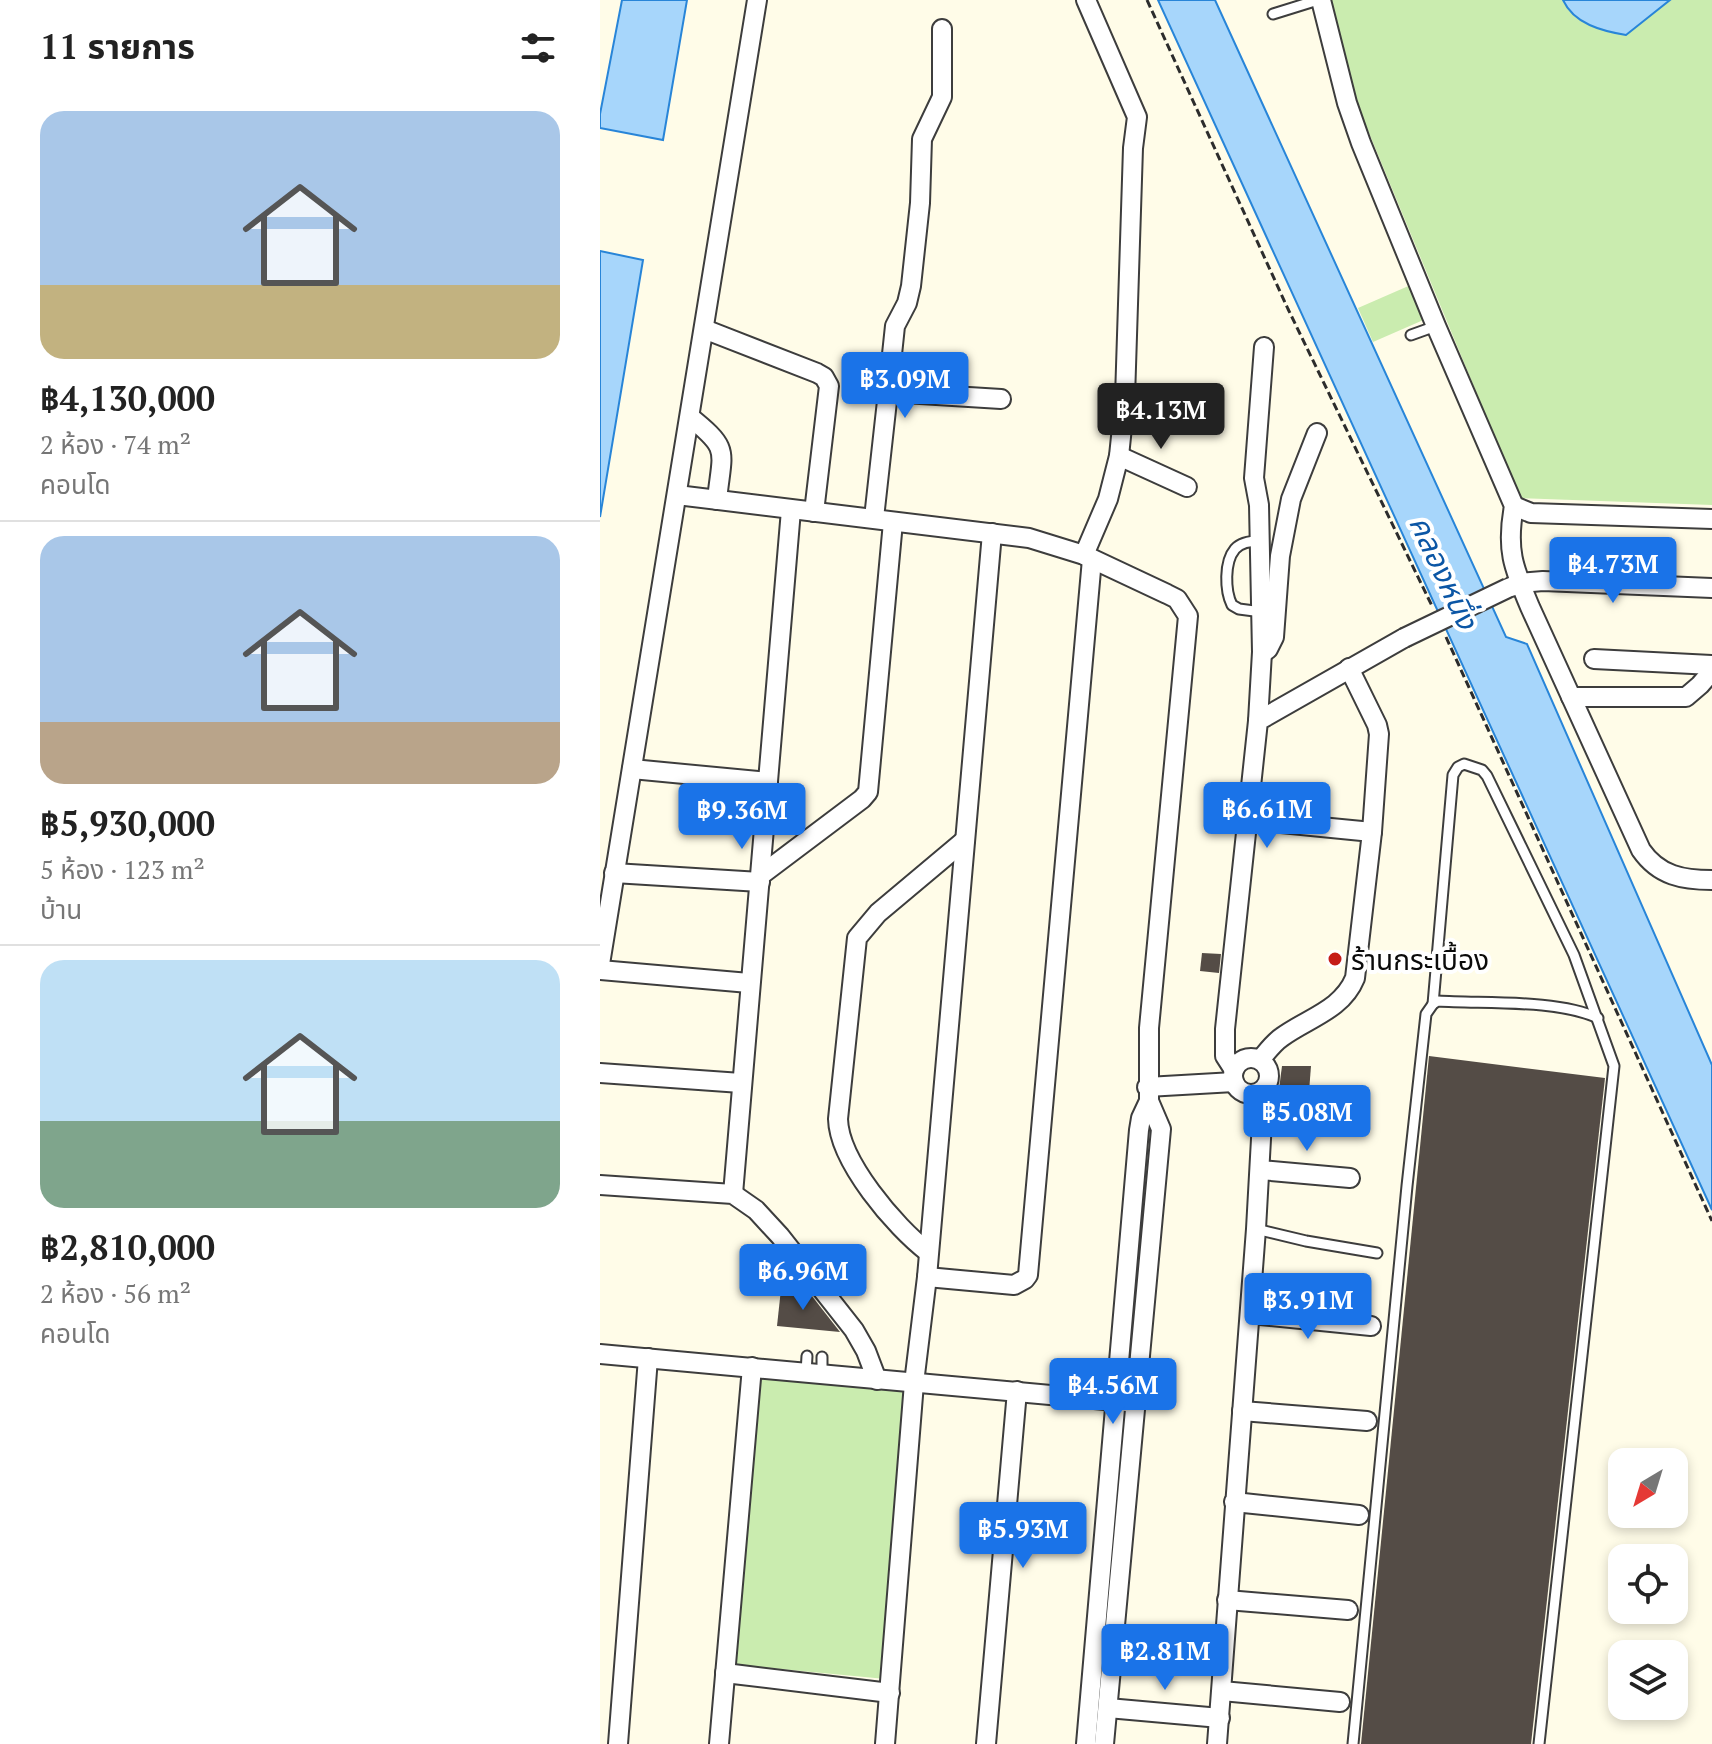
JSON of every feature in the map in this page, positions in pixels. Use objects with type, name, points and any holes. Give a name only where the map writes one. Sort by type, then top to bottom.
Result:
[{"type":"street","points":[[600,964],[757,0]]},
{"type":"street","points":[[927,1277],[1014,1285],[1028,1275],[1088,557],[1119,456],[1125,398],[1133,148],[1137,117],[1086,0]]},
{"type":"street","points":[[1319,0],[1361,143],[1514,506],[1508,536],[1514,586],[1571,697],[1649,862],[1673,876],[1712,880]]},
{"type":"street","points":[[874,518],[895,326],[907,303],[911,286],[920,203],[922,139],[942,97],[942,29]]},
{"type":"street","points":[[704,329],[817,373],[827,381],[829,386],[814,512]]},
{"type":"street","points":[[1260,1060],[1270,1073],[1268,1084],[1261,1092],[1245,1094],[1225,1056],[1225,1029],[1249,820],[1262,652],[1260,541],[1254,463],[1264,347]]},
{"type":"street","points":[[888,392],[1001,399]]},
{"type":"street","points":[[690,417],[719,444],[722,451],[717,500]]},
{"type":"street","points":[[1262,652],[1268,649],[1274,637],[1280,556],[1291,499],[1317,433]]},
{"type":"street","points":[[1119,456],[1187,487]]},
{"type":"street","points":[[677,495],[992,533],[1049,543],[1088,557],[1177,599],[1188,616],[1149,1028],[1148,1094],[1161,1129],[1086,1744]]},
{"type":"street","points":[[1514,506],[1531,513],[1712,519]]},
{"type":"street","points":[[733,1194],[791,510]]},
{"type":"street","points":[[614,873],[761,879],[868,792],[893,522]]},
{"type":"street","points":[[885,1744],[914,1383],[927,1277],[992,533]]},
{"type":"street","points":[[1258,721],[1404,638],[1514,586],[1543,581],[1712,588]]},
{"type":"street","points":[[1594,659],[1712,668]]},
{"type":"street","points":[[1234,1076],[1242,1060],[1260,1060],[1278,1040],[1331,1009],[1350,989],[1357,963],[1372,832],[1379,734],[1349,668]]},
{"type":"street","points":[[1571,697],[1686,697],[1700,685],[1712,668]]},
{"type":"street","points":[[632,769],[768,782]]},
{"type":"street","points":[[1249,820],[1372,832]]},
{"type":"street","points":[[928,1252],[897,1224],[847,1157],[838,1119],[857,938],[878,913],[965,840]]},
{"type":"street","points":[[600,970],[749,983]]},
{"type":"street","points":[[600,1073],[741,1083]]},
{"type":"street","points":[[1148,1094],[1234,1076]]},
{"type":"street","points":[[1217,1744],[1260,1170],[1261,1092]]},
{"type":"street","points":[[1260,1170],[1350,1178]]},
{"type":"street","points":[[600,1185],[733,1194],[756,1210],[854,1330],[877,1380]]},
{"type":"street","points":[[1250,1314],[1371,1326]]},
{"type":"street","points":[[600,1354],[752,1367],[814,1365],[877,1380],[1126,1402]]},
{"type":"street","points":[[618,1744],[648,1358]]},
{"type":"street","points":[[719,1744],[752,1367]]},
{"type":"street","points":[[986,1744],[1017,1391]]},
{"type":"street","points":[[1104,1744],[1126,1402]]},
{"type":"street","points":[[1242,1411],[1367,1421]]},
{"type":"street","points":[[1234,1502],[1359,1515]]},
{"type":"street","points":[[1227,1600],[1348,1610]]},
{"type":"street","points":[[725,1673],[890,1693]]},
{"type":"street","points":[[1222,1691],[1340,1702]]},
{"type":"street","points":[[1108,1708],[1220,1718]]},
{"type":"lane","points":[[1273,14],[1319,0]]},
{"type":"lane","points":[[1411,335],[1436,326]]},
{"type":"lane","points":[[1260,541],[1235,549],[1227,572],[1232,605],[1262,612]]},
{"type":"lane","points":[[1353,1744],[1424,1020],[1433,1004],[1451,787],[1453,775],[1464,764],[1482,770],[1487,776],[1574,955],[1614,1066],[1539,1744]]},
{"type":"lane","points":[[1433,1004],[1438,1001],[1548,1006],[1585,1011],[1598,1018]]},
{"type":"lane","points":[[1256,1229],[1377,1253]]},
{"type":"path","points":[[1147,0],[1288,309],[1433,608]]},
{"type":"path","points":[[1446,636],[1712,1221]]},
{"type":"green space","points":[[1325,0],[1712,0],[1712,505],[1520,498],[1345,75]]},
{"type":"green space","points":[[1413,284],[1428,318],[1373,342],[1358,308]]},
{"type":"green space","points":[[754,1374],[916,1386],[896,1680],[728,1664]]},
{"type":"water","points":[[622,0],[687,0],[663,140],[600,128]]},
{"type":"water","name":"คลองหนึ่ง","points":[[1158,0],[1215,0],[1506,637],[1527,644],[1712,1065],[1712,1210]]},
{"type":"water","points":[[1563,0],[1670,0],[1626,35],[1581,21]]},
{"type":"water","points":[[600,251],[643,260],[600,517]]},
{"type":"building","points":[[1202,953],[1221,954],[1219,973],[1200,971]]},
{"type":"building","points":[[1429,1056],[1605,1078],[1531,1744],[1361,1744]]},
{"type":"building","points":[[1282,1066],[1311,1066],[1309,1092],[1279,1089]]},
{"type":"building","points":[[781,1289],[808,1291],[840,1332],[777,1326]]},
{"type":"place","name":"ร้านกระเบื้อง","points":[[1335,959]]}]
